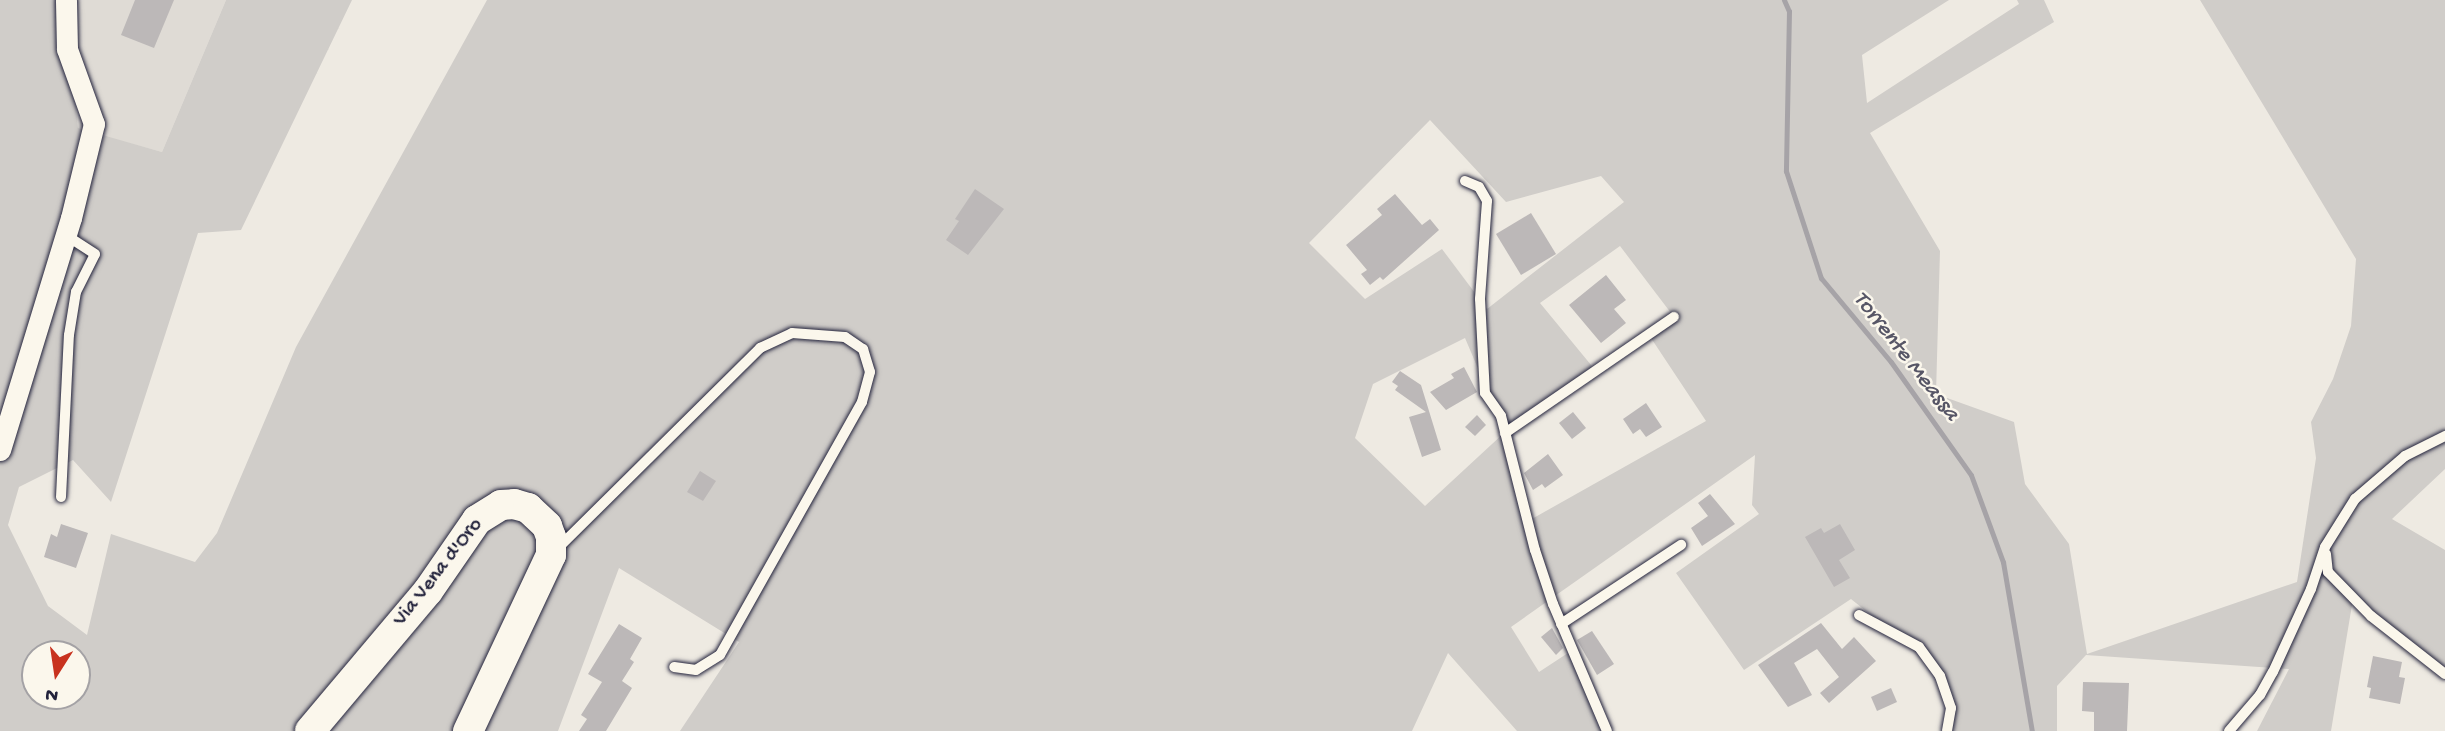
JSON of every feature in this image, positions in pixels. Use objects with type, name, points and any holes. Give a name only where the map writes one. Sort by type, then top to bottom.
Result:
[{"type":"street","points":[[0,450],[66,236],[94,124],[67,49],[66,0]]},
{"type":"street","name":"Via Vena d'Oro","points":[[310,731],[428,591],[477,520],[490,510],[514,504],[527,508],[540,517],[551,537],[551,555]]},
{"type":"street","points":[[468,731],[551,555]]},
{"type":"lane","points":[[1465,181],[1479,187],[1487,201],[1480,275],[1485,393],[1501,416],[1535,550],[1561,624],[1607,731]]},
{"type":"lane","points":[[61,497],[69,335],[76,292],[95,254],[66,236]]},
{"type":"lane","points":[[1505,433],[1674,317]]},
{"type":"lane","points":[[551,555],[761,348],[792,333],[845,337],[863,349],[870,372],[862,402],[720,655],[696,670],[674,667]]},
{"type":"lane","points":[[2229,731],[2260,695],[2273,672],[2311,589],[2325,547],[2355,499],[2406,456],[2445,436]]},
{"type":"lane","points":[[1561,624],[1681,545]]},
{"type":"lane","points":[[2325,547],[2328,572],[2371,616],[2445,674]]},
{"type":"lane","points":[[1859,615],[1919,647],[1940,676],[1951,708],[1947,731]]},
{"type":"shaded area","points":[[0,0],[66,0],[78,128],[162,152],[226,0],[352,0],[241,230],[198,233],[111,502],[73,460],[19,487],[8,525],[48,606],[87,635],[111,534],[195,562],[217,533],[296,347],[487,0],[1949,0],[1862,55],[1867,103],[2019,4],[2017,0],[2044,0],[2054,22],[1870,133],[1940,251],[1936,394],[2014,422],[2025,484],[2069,544],[2087,654],[2297,582],[2316,458],[2311,422],[2333,379],[2351,326],[2356,259],[2200,0],[2445,0],[2445,469],[2392,519],[2445,550],[2445,674],[2353,599],[2331,731],[2257,731],[2289,669],[2086,655],[2057,686],[2057,731],[1942,731],[1946,710],[1937,678],[1917,652],[1851,599],[1744,670],[1676,573],[1759,514],[1752,505],[1755,455],[1511,627],[1539,672],[1571,651],[1605,731],[1517,731],[1448,653],[1412,731],[680,731],[739,642],[619,568],[558,731],[0,731]],"holes":[[[1430,120],[1506,202],[1601,176],[1624,202],[1487,309],[1442,249],[1365,299],[1309,243]],[[1620,246],[1674,317],[1649,335],[1706,421],[1530,520],[1506,433],[1596,371],[1540,303]],[[1465,338],[1505,432],[1425,506],[1355,438],[1373,384]]]},
{"type":"shaded area","points":[[66,0],[226,0],[162,152],[78,129]]},
{"type":"building","points":[[135,0],[174,0],[154,48],[121,35]]},
{"type":"building","points":[[975,189],[1004,209],[968,255],[946,240],[959,221],[955,219]]},
{"type":"building","points":[[1395,194],[1422,225],[1430,219],[1439,230],[1383,280],[1380,277],[1370,285],[1361,274],[1367,270],[1346,245],[1382,215],[1377,209]]},
{"type":"building","points":[[1531,213],[1556,254],[1521,275],[1496,234]]},
{"type":"building","points":[[1606,275],[1626,300],[1614,309],[1626,323],[1601,343],[1569,305]]},
{"type":"building","points":[[1464,367],[1477,392],[1446,410],[1430,392],[1454,378],[1451,374]]},
{"type":"building","points":[[1400,371],[1421,385],[1441,450],[1422,457],[1409,417],[1426,412],[1395,390],[1398,386],[1392,382]]},
{"type":"building","points":[[1646,403],[1662,427],[1646,437],[1640,429],[1633,434],[1623,419]]},
{"type":"building","points":[[1573,412],[1586,428],[1572,439],[1559,423]]},
{"type":"building","points":[[1477,415],[1486,425],[1475,436],[1465,427]]},
{"type":"building","points":[[1548,454],[1563,475],[1545,488],[1542,484],[1533,490],[1524,473]]},
{"type":"building","points":[[700,471],[716,481],[703,501],[687,492]]},
{"type":"building","points":[[1710,494],[1735,524],[1702,546],[1691,528],[1708,516],[1698,503]]},
{"type":"building","points":[[61,524],[88,533],[76,568],[44,557],[51,534],[57,537]]},
{"type":"building","points":[[1840,524],[1855,550],[1839,560],[1850,578],[1834,587],[1805,537],[1821,528],[1824,533]]},
{"type":"building","points":[[1821,623],[1842,649],[1854,637],[1876,661],[1829,703],[1820,693],[1839,677],[1817,649],[1794,663],[1812,695],[1788,707],[1758,665]]},
{"type":"building","points":[[619,624],[642,638],[630,659],[634,662],[622,681],[632,688],[606,731],[579,731],[587,719],[581,715],[602,682],[588,674]]},
{"type":"building","points":[[1552,628],[1563,648],[1556,655],[1541,637]]},
{"type":"building","points":[[1592,631],[1614,664],[1597,675],[1577,640]]},
{"type":"building","points":[[2373,656],[2402,662],[2399,677],[2405,678],[2400,704],[2369,698],[2371,688],[2367,687]]},
{"type":"building","points":[[2083,682],[2129,683],[2127,731],[2094,731],[2094,712],[2082,711]]},
{"type":"building","points":[[1891,688],[1897,702],[1877,711],[1871,697]]},
{"type":"waterway","name":"Torrente Meassa","points":[[1784,0],[1789,11],[1786,171],[1821,278],[1891,362],[1971,475],[2003,562],[2032,731]]}]
